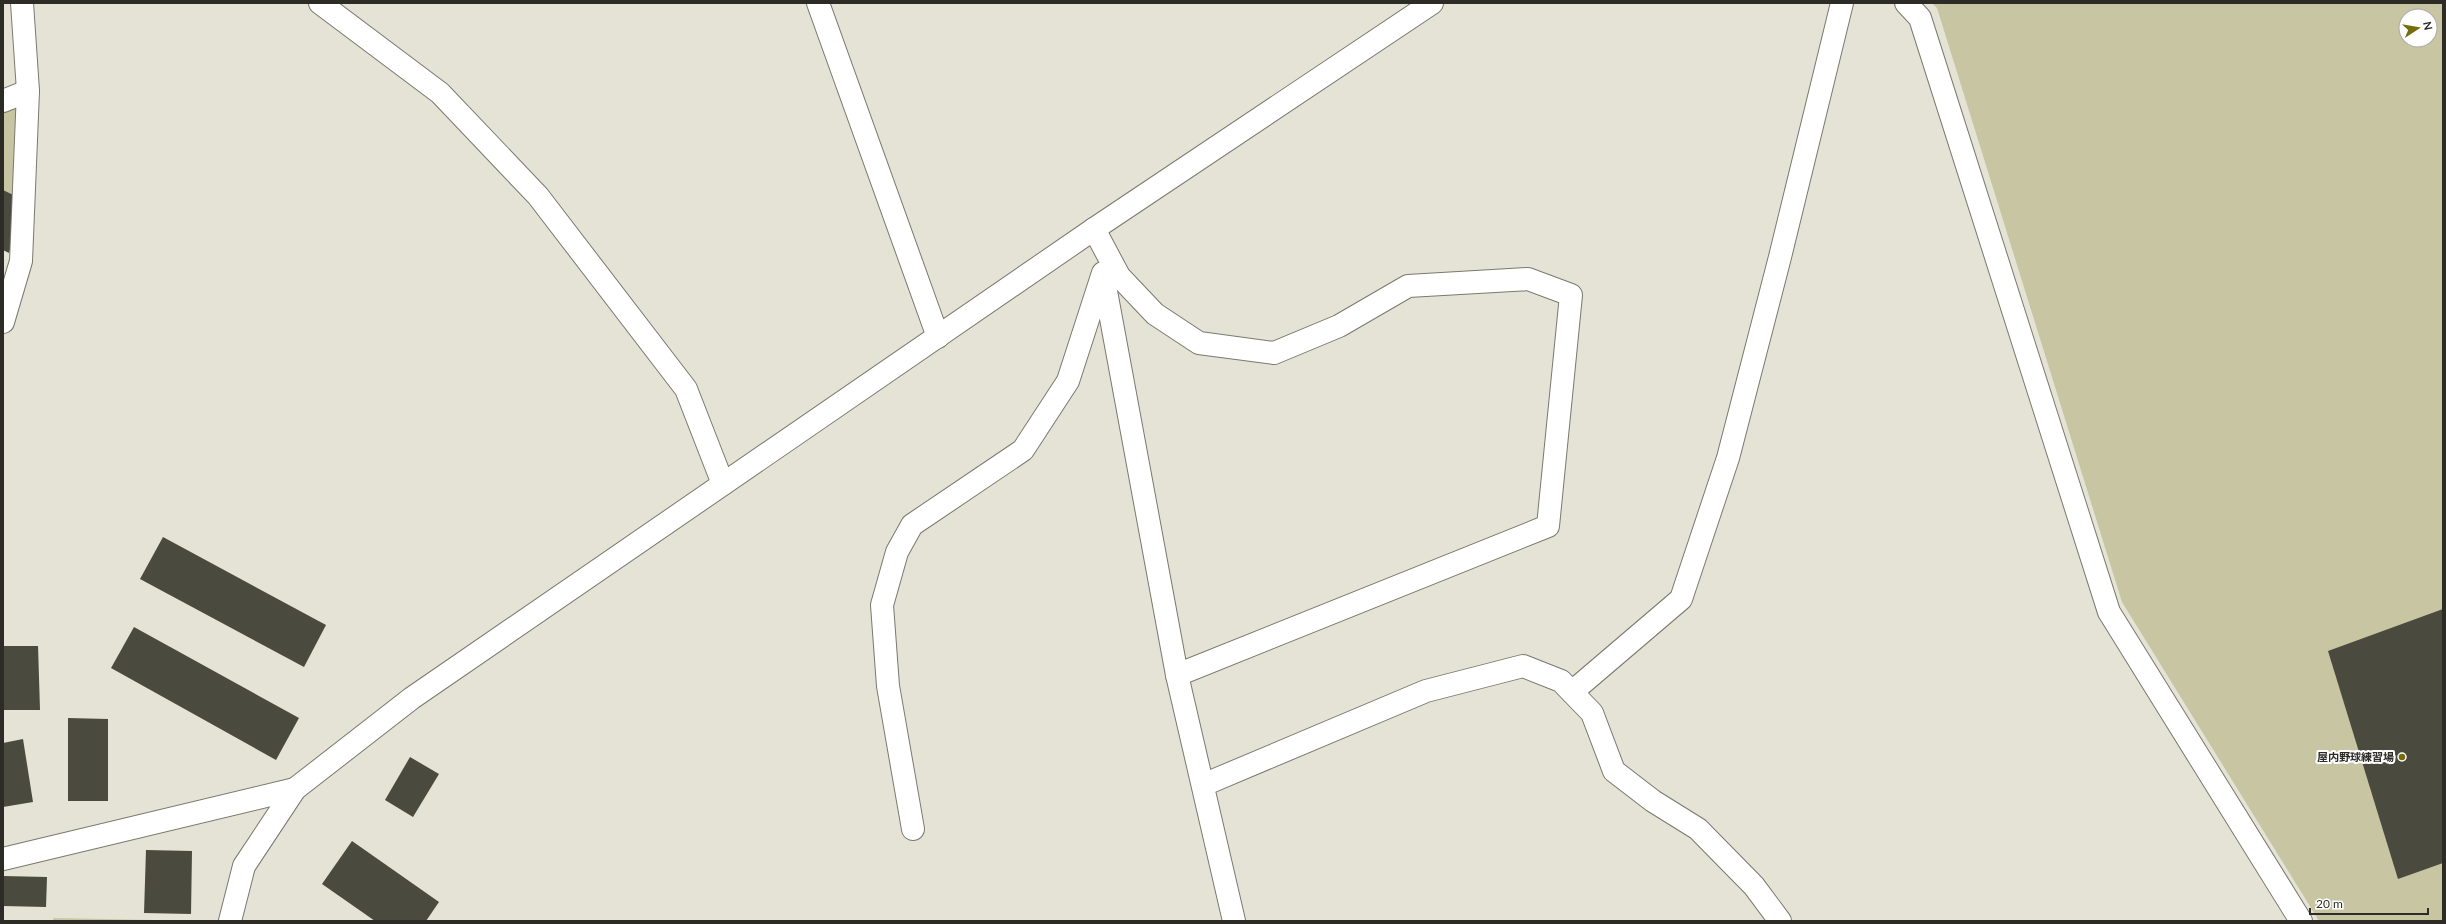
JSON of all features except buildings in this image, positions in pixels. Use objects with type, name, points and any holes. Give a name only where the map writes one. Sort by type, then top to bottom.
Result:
[{"type":"street","points":[[3,322],[21,261],[28,91],[22,3]]},
{"type":"street","points":[[320,3],[440,93],[538,196],[686,389],[723,484]]},
{"type":"street","points":[[818,3],[938,337]]},
{"type":"street","points":[[230,921],[244,866],[295,789],[412,698],[1094,229],[1432,3]]},
{"type":"street","points":[[1572,692],[1681,599],[1728,458],[1780,257],[1842,3]]},
{"type":"street","points":[[1906,3],[1920,18],[2109,612],[2301,921]]},
{"type":"street","points":[[3,102],[28,91]]},
{"type":"street","points":[[1094,229],[1177,675],[1234,921]]},
{"type":"street","points":[[1094,229],[1119,276],[1129,287],[1155,314],[1199,343],[1274,353],[1340,326],[1408,286],[1528,279],[1571,295],[1548,526],[1177,675]]},
{"type":"street","points":[[913,829],[888,686],[882,605],[897,552],[912,525],[1023,450],[1068,381],[1102,273]]},
{"type":"street","points":[[1203,785],[1426,691],[1523,666],[1560,681],[1572,692],[1592,713],[1614,771],[1653,801],[1698,829],[1754,886],[1780,921]]},
{"type":"street","points":[[3,859],[295,789]]},
{"type":"shaded area","points":[[1932,3],[2443,3],[2443,921],[2319,921],[2122,602],[1937,8]]},
{"type":"shaded area","points":[[28,91],[24,200],[3,190],[3,101]]},
{"type":"shaded area","points":[[54,918],[203,921],[52,921]]},
{"type":"place","name":"屋内野球練習場","points":[[2402,757]]}]
